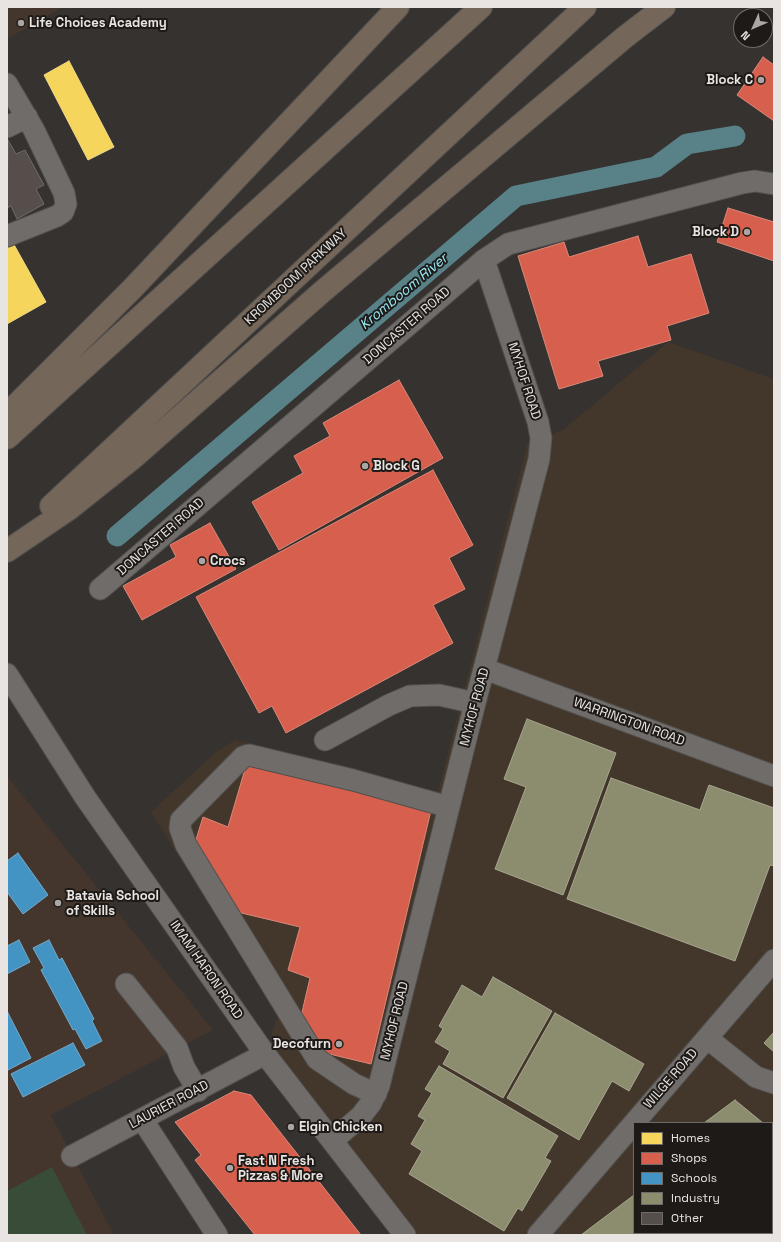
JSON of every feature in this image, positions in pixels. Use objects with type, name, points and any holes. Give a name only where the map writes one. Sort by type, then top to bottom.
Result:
[{"type":"highway","points":[[7,414],[132,289],[398,7]]},
{"type":"highway","points":[[7,438],[482,7]]},
{"type":"highway","name":"KROMBOOM PARKWAY","points":[[7,548],[585,7]]},
{"type":"highway","points":[[7,551],[69,509],[133,458],[323,292],[625,37],[664,7]]},
{"type":"street","points":[[7,84],[27,117],[64,193],[66,204],[63,212],[57,216],[7,236]]},
{"type":"street","points":[[7,127],[27,117]]},
{"type":"street","name":"DONCASTER ROAD","points":[[100,589],[484,260],[508,244],[609,216],[742,183],[755,181],[774,184]]},
{"type":"street","name":"MYHOF ROAD","points":[[332,1141],[361,1116],[376,1094],[475,703],[539,459],[541,438],[538,422],[484,260]]},
{"type":"street","name":"WARRINGTON ROAD","points":[[484,669],[774,776]]},
{"type":"street","name":"IMAM HARON ROAD","points":[[7,674],[85,797],[265,1054],[406,1235]]},
{"type":"street","points":[[325,740],[389,704],[410,696],[439,695],[475,703]]},
{"type":"street","points":[[376,1094],[354,1084],[317,1059],[186,845],[180,828],[181,820],[242,757],[249,755],[353,780],[449,807]]},
{"type":"street","name":"WILGE ROAD","points":[[635,1122],[774,960]]},
{"type":"street","points":[[126,984],[178,1048],[184,1067],[198,1090]]},
{"type":"street","points":[[707,1038],[756,1077],[774,1083]]},
{"type":"street","name":"LAURIER ROAD","points":[[72,1156],[265,1054]]},
{"type":"street","points":[[142,1119],[218,1235]]},
{"type":"street","name":"WILGE ROAD","points":[[538,1235],[633,1124]]},
{"type":"shaded area","name":"Life Choices Academy","points":[[7,7],[63,7],[7,39]]},
{"type":"shaded area","points":[[668,342],[774,379],[774,1235],[405,1235],[265,1054],[278,1015],[151,812],[216,752],[235,740],[438,792],[527,444],[563,430]]},
{"type":"shaded area","name":"Batavia School of Skills","points":[[7,776],[213,1030],[51,1115],[114,1235],[7,1235]]},
{"type":"green space","points":[[52,1167],[87,1235],[7,1235],[7,1191]]},
{"type":"building: Homes","points":[[69,61],[114,147],[88,160],[44,75]]},
{"type":"building: Homes","points":[[12,241],[46,302],[7,324],[7,244]]},
{"type":"building: Shops","name":"Block C","points":[[763,57],[774,65],[774,121],[737,95]]},
{"type":"building: Shops","name":"Block D","points":[[728,208],[774,222],[774,261],[717,242]]},
{"type":"building: Shops","points":[[638,236],[648,267],[691,254],[709,313],[667,326],[671,340],[598,361],[603,376],[559,389],[518,256],[564,242],[569,257]]},
{"type":"building: Shops","name":"Block G","points":[[399,380],[443,458],[279,550],[252,502],[303,473],[294,456],[330,436],[323,423]]},
{"type":"building: Shops","points":[[433,470],[473,545],[449,558],[465,589],[433,605],[453,643],[286,733],[272,706],[259,713],[196,597]]},
{"type":"building: Shops","points":[[210,523],[236,569],[142,620],[123,586],[176,557],[170,545]]},
{"type":"building: Shops","points":[[248,759],[432,806],[371,1064],[317,1051],[319,1041],[307,1037],[299,1025],[310,978],[288,970],[300,927],[229,910],[194,846],[203,817],[228,827]]},
{"type":"building: Shops","points":[[234,1091],[251,1095],[361,1235],[255,1235],[195,1160],[201,1155],[175,1122]]},
{"type":"building: Schools","points":[[18,853],[48,895],[23,914],[7,892],[7,861]]},
{"type":"building: Schools","points":[[19,940],[30,962],[7,974],[7,946]]},
{"type":"building: Schools","points":[[49,940],[59,960],[62,958],[94,1019],[92,1021],[102,1041],[86,1049],[75,1029],[73,1030],[41,970],[44,968],[33,948]]},
{"type":"building: Schools","points":[[7,1011],[31,1058],[8,1070],[7,1067]]},
{"type":"building: Schools","points":[[73,1043],[85,1065],[23,1097],[11,1074]]},
{"type":"building: Industry","points":[[527,719],[616,753],[563,895],[495,869],[526,787],[504,779]]},
{"type":"building: Industry","points":[[611,778],[700,810],[709,785],[774,808],[774,866],[770,865],[735,961],[567,899]]},
{"type":"building: Industry","points":[[493,977],[552,1011],[503,1098],[443,1064],[450,1051],[435,1042],[443,1029],[439,1026],[462,985],[482,997]]},
{"type":"building: Industry","points":[[555,1013],[644,1064],[629,1091],[612,1081],[579,1140],[507,1098]]},
{"type":"building: Industry","points":[[774,1032],[774,1052],[764,1043]]},
{"type":"building: Industry","points":[[439,1066],[558,1136],[545,1158],[551,1161],[522,1211],[518,1208],[504,1231],[409,1174],[422,1151],[411,1144],[425,1120],[418,1116],[432,1093],[425,1089]]},
{"type":"building: Industry","points":[[735,1100],[762,1122],[705,1122]]},
{"type":"building: Industry","points":[[774,1131],[774,1235],[581,1235],[633,1196],[633,1234],[773,1234]]},
{"type":"building: Other","points":[[8,140],[16,154],[25,150],[44,185],[36,189],[44,204],[17,219],[11,206],[7,208]]},
{"type":"waterway","name":"Kromboom River","points":[[117,536],[516,196],[656,167],[687,144],[735,136]]},
{"type":"place","name":"Life Choices Academy","points":[[21,23]]},
{"type":"place","name":"Block C","points":[[761,80]]},
{"type":"place","name":"Block D","points":[[747,232]]},
{"type":"place","name":"Block G","points":[[365,466]]},
{"type":"place","name":"Crocs","points":[[202,561]]},
{"type":"place","name":"Batavia School of Skills","points":[[58,903]]},
{"type":"place","name":"Decofurn","points":[[339,1044]]},
{"type":"place","name":"Elgin Chicken","points":[[291,1127]]},
{"type":"place","name":"Fast N Fresh Pizzas & More","points":[[230,1168]]}]
